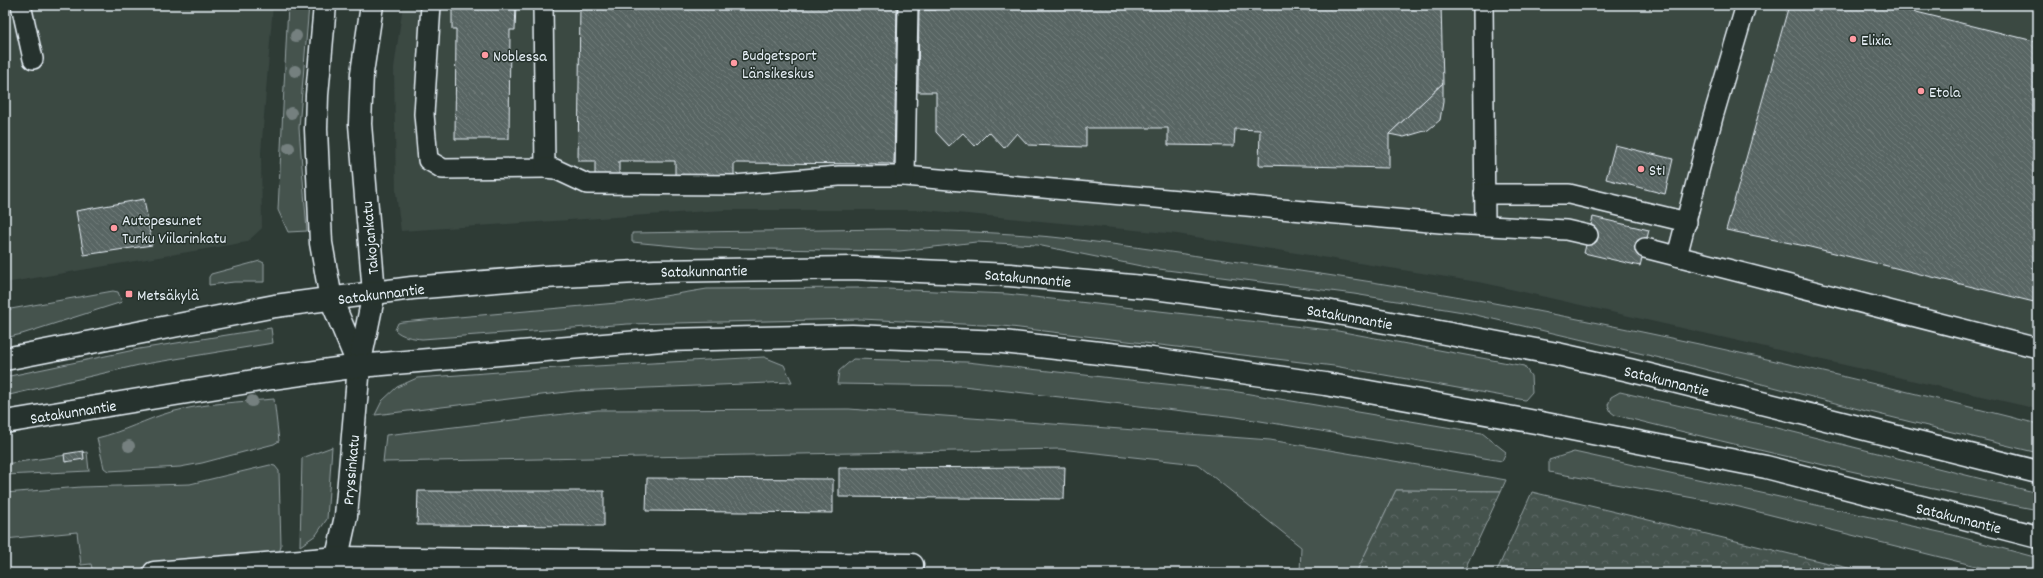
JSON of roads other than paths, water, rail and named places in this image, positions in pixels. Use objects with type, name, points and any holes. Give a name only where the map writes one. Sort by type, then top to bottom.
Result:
[{"type":"main road","points":[[325,5],[319,66],[316,129],[321,243],[330,299],[358,366]]},
{"type":"main road","name":"Takojankatu","points":[[358,366],[374,293],[360,124],[362,74],[372,5]]},
{"type":"main road","name":"Satakunnantie","points":[[5,359],[275,306],[412,288],[544,277],[655,271],[852,268],[1010,275],[1154,288],[1321,310],[1557,354],[1629,370],[2038,472]]},
{"type":"main road","name":"Satakunnantie","points":[[5,422],[272,378],[358,366],[662,340],[852,336],[1003,342],[1152,359],[1317,383],[1526,421],[1766,467],[2038,537]]},
{"type":"main road","name":"Pryssinkatu","points":[[335,566],[346,516],[358,366]]},
{"type":"main road","points":[[154,573],[335,566],[912,565]]},
{"type":"lane","points":[[21,5],[33,59]]},
{"type":"lane","points":[[431,5],[424,114],[428,160],[442,169],[555,169],[587,184],[735,185],[839,176],[905,176],[1452,224],[1485,224],[1566,230],[1588,235]]},
{"type":"lane","points":[[543,5],[545,168]]},
{"type":"lane","points":[[905,176],[908,5]]},
{"type":"lane","points":[[1483,5],[1485,224]]},
{"type":"lane","points":[[1677,256],[1713,117],[1746,5]]},
{"type":"lane","points":[[1484,194],[1569,194],[1687,222]]},
{"type":"lane","points":[[1645,248],[2038,348]]},
{"type":"place","name":"Elixia","points":[[1853,39]]},
{"type":"place","name":"Noblessa","points":[[485,55]]},
{"type":"place","name":"Budgetsport Länsikeskus","points":[[734,63]]},
{"type":"place","name":"Etola","points":[[1921,91]]},
{"type":"place","name":"St1","points":[[1641,169]]},
{"type":"place","name":"Autopesu.net Turku Viilarinkatu","points":[[114,228]]},
{"type":"place","name":"Metsäkylä","points":[[129,294]]}]
